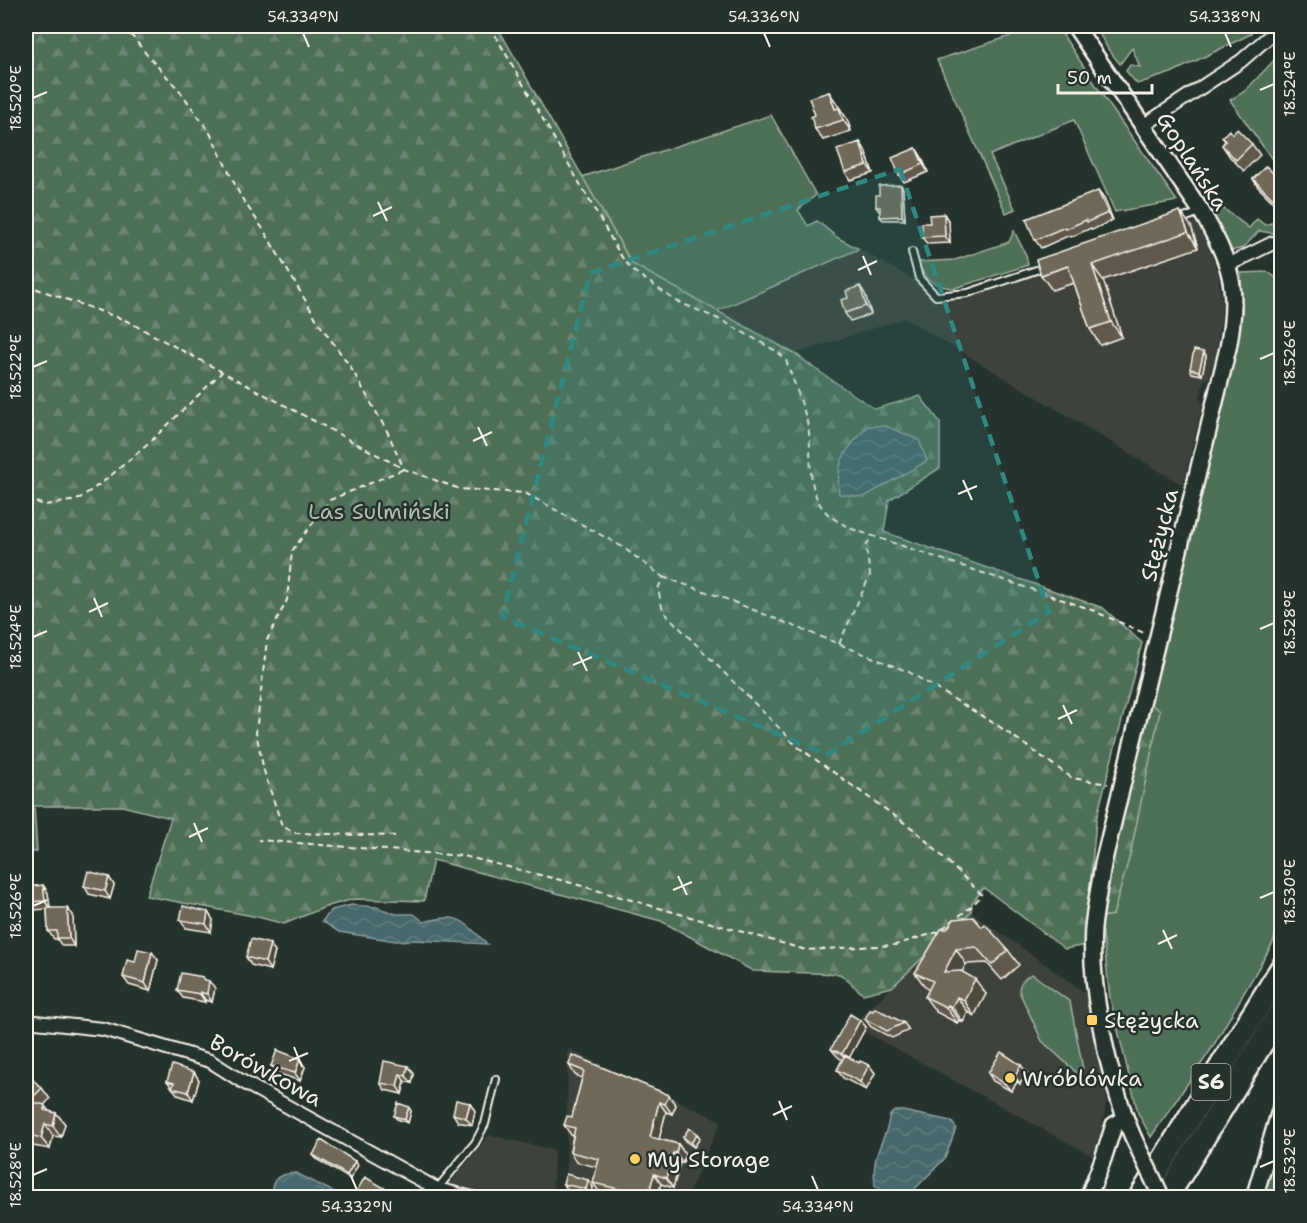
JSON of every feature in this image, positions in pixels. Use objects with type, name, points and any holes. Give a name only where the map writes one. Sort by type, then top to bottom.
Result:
[{"type":"highway","name":"S6","points":[[1140,1197],[1281,968]]},
{"type":"highway","name":"S6","points":[[1164,1197],[1281,1010]]},
{"type":"street","name":"Goplańska","points":[[1075,26],[1201,211],[1228,265]]},
{"type":"street","points":[[1143,126],[1241,61],[1281,26]]},
{"type":"street","points":[[1228,265],[1273,243],[1281,246]]},
{"type":"street","name":"Stężycka","points":[[1164,1197],[1125,1119],[1105,1044],[1093,965],[1093,928],[1103,864],[1228,348],[1234,303],[1228,265]]},
{"type":"street","name":"Borówkowa","points":[[26,1021],[103,1029],[210,1061],[435,1193],[473,1197]]},
{"type":"street","points":[[1254,1197],[1281,1104]]},
{"type":"street","points":[[1088,1197],[1114,1125],[1125,1119]]},
{"type":"lane","points":[[1172,223],[1201,211]]},
{"type":"lane","points":[[912,252],[919,278],[936,296],[968,293],[1047,266]]},
{"type":"lane","points":[[435,1193],[475,1143],[485,1124],[496,1079]]},
{"type":"path","points":[[124,26],[180,91],[210,133],[241,197],[263,229],[320,325],[350,366],[387,430],[404,470]]},
{"type":"path","points":[[490,26],[621,255],[632,270],[676,301],[721,320],[778,352],[786,360],[807,425],[811,453],[811,479],[820,505],[826,513],[852,529],[1087,608],[1144,634]]},
{"type":"path","points":[[26,285],[125,320],[404,470],[460,489],[525,493],[621,546],[663,577],[721,597],[909,672],[1000,727],[1072,778],[1123,786]]},
{"type":"path","points":[[26,499],[45,505],[77,500],[103,483],[147,445],[222,372]]},
{"type":"path","points":[[395,836],[296,833],[282,826],[264,771],[256,732],[267,640],[287,600],[292,551],[330,500],[404,470]]},
{"type":"path","points":[[839,644],[870,575],[866,547],[872,535]]},
{"type":"path","points":[[258,840],[464,856],[568,882],[806,950],[895,945],[938,932],[972,906],[982,896],[916,831],[798,747],[663,611],[658,589],[663,577]]},
{"type":"highlighted area","points":[[900,169],[1049,612],[827,755],[502,617],[590,273]]},
{"type":"shaded area","points":[[1194,221],[1209,247],[1218,274],[1222,303],[1216,353],[1209,378],[1204,380],[1200,398],[1203,403],[1184,482],[1181,484],[905,318],[795,354],[717,311],[859,249],[914,280],[938,302],[966,297]]},
{"type":"shaded area","name":"Wróblówka","points":[[971,912],[1087,994],[1107,1100],[1096,1158],[852,1025]]},
{"type":"shaded area","name":"My Storage","points":[[568,1049],[721,1121],[687,1197],[566,1198]]},
{"type":"shaded area","points":[[489,1135],[554,1150],[553,1197],[494,1197],[447,1187]]},
{"type":"green space","name":"Las Sulmiński","points":[[26,26],[497,26],[632,264],[797,355],[875,409],[920,396],[940,422],[940,468],[889,500],[884,532],[1103,608],[1142,643],[1096,820],[1085,945],[1065,949],[984,888],[972,903],[971,912],[892,987],[863,994],[840,974],[753,971],[661,921],[433,860],[424,901],[354,899],[328,906],[284,924],[146,896],[171,818],[122,806],[34,806],[37,852],[26,852]]},
{"type":"green space","points":[[1041,26],[1057,26],[1177,201],[1115,212],[1074,120],[990,155],[1015,209],[1006,213],[937,60]]},
{"type":"green space","points":[[1095,26],[1252,26],[1251,34],[1171,73],[1137,84],[1126,71],[1130,65],[1140,67],[1132,48],[1120,64]]},
{"type":"green space","points":[[1281,53],[1281,154],[1274,162],[1230,100],[1245,91]]},
{"type":"green space","points":[[771,115],[816,195],[798,210],[808,226],[817,221],[838,238],[859,249],[717,311],[632,264],[582,177]]},
{"type":"green space","points":[[1216,207],[1224,209],[1249,228],[1257,219],[1265,225],[1281,220],[1281,230],[1278,234],[1259,231],[1243,248],[1231,251],[1213,218],[1212,213]]},
{"type":"green space","points":[[1014,231],[1026,255],[1028,265],[955,288],[937,284],[927,278],[920,268],[918,262],[955,260],[1009,242]]},
{"type":"green space","points":[[1268,272],[1282,282],[1281,914],[1273,943],[1212,1048],[1151,1137],[1138,1113],[1110,998],[1101,917],[1148,702],[1234,351],[1242,310],[1241,273]]},
{"type":"green space","points":[[1148,702],[1160,711],[1130,855],[1113,915],[1101,917],[1100,900]]},
{"type":"green space","points":[[1032,974],[1070,1002],[1083,1069],[1077,1073],[1042,1041],[1019,991],[1023,981]]},
{"type":"green space","points":[[1281,1119],[1281,1197],[1259,1198]]},
{"type":"water","points":[[868,426],[886,426],[919,440],[927,461],[864,497],[839,494],[841,463],[853,442]]},
{"type":"water","points":[[351,905],[376,907],[396,914],[414,914],[424,922],[446,918],[460,920],[487,944],[396,941],[339,932],[322,921],[332,910]]},
{"type":"water","points":[[895,1111],[951,1121],[956,1128],[945,1158],[907,1197],[890,1197],[875,1185],[874,1168],[877,1155],[890,1116]]},
{"type":"water","points":[[296,1173],[341,1197],[272,1197],[274,1181],[277,1178],[285,1174]]},
{"type":"building","points":[[829,92],[835,109],[839,108],[843,120],[815,129],[811,117],[815,115],[809,98]]},
{"type":"building","points":[[1237,129],[1252,144],[1236,160],[1222,145],[1226,141],[1222,137],[1229,130],[1233,134]]},
{"type":"building","points":[[860,142],[867,165],[845,172],[837,150]]},
{"type":"building","points":[[916,148],[923,164],[899,175],[892,158]]},
{"type":"building","points":[[1266,166],[1281,181],[1281,191],[1273,199],[1253,179]]},
{"type":"building","points":[[901,185],[902,216],[880,217],[880,207],[876,207],[879,186]]},
{"type":"building","points":[[1098,191],[1108,213],[1035,240],[1026,219]]},
{"type":"building","points":[[1180,211],[1188,232],[1092,265],[1111,322],[1090,329],[1068,266],[1041,275],[1036,260]]},
{"type":"building","points":[[944,214],[945,236],[922,237],[922,223],[930,223],[929,215]]},
{"type":"building","points":[[860,286],[866,306],[845,313],[841,300],[848,298],[846,291]]},
{"type":"building","points":[[1194,350],[1204,352],[1199,371],[1190,369]]},
{"type":"building","points":[[88,871],[109,877],[105,891],[84,886]]},
{"type":"building","points":[[43,885],[45,901],[27,902],[26,887]]},
{"type":"building","points":[[183,906],[208,912],[206,924],[180,920]]},
{"type":"building","points":[[47,908],[67,908],[69,938],[57,938],[57,931],[48,931]]},
{"type":"building","points":[[973,917],[982,927],[985,924],[1008,950],[992,965],[976,947],[956,949],[944,972],[961,971],[975,979],[964,1000],[957,997],[952,1007],[948,1005],[946,1007],[925,997],[933,981],[915,973],[941,929],[947,929],[954,919]]},
{"type":"building","points":[[251,939],[270,944],[265,962],[246,957]]},
{"type":"building","points":[[138,949],[152,952],[145,983],[123,977],[127,960],[135,962]]},
{"type":"building","points":[[181,973],[203,977],[209,981],[207,994],[177,990]]},
{"type":"building","points":[[875,1008],[904,1023],[887,1031],[865,1019],[870,1010],[873,1011]]},
{"type":"building","points":[[850,1014],[860,1020],[842,1054],[831,1049]]},
{"type":"building","points":[[277,1050],[300,1059],[295,1073],[271,1066]]},
{"type":"building","points":[[1001,1052],[1021,1065],[1015,1076],[1011,1074],[1005,1084],[988,1073]]},
{"type":"building","points":[[572,1055],[669,1095],[665,1104],[659,1102],[650,1137],[678,1144],[666,1178],[654,1174],[648,1196],[593,1183],[599,1159],[570,1152],[575,1128],[564,1125],[567,1116],[572,1117],[584,1071],[569,1065]]},
{"type":"building","points":[[845,1055],[859,1063],[860,1061],[869,1065],[860,1082],[837,1070]]},
{"type":"building","points":[[384,1061],[408,1066],[406,1076],[400,1074],[397,1086],[380,1083]]},
{"type":"building","points":[[172,1065],[194,1072],[188,1092],[172,1088],[174,1083],[167,1081]]},
{"type":"building","points":[[31,1078],[42,1088],[29,1101],[45,1105],[44,1110],[56,1113],[53,1126],[45,1124],[41,1138],[26,1134],[26,1083]]},
{"type":"building","points":[[456,1100],[470,1103],[466,1118],[453,1114]]},
{"type":"building","points":[[398,1103],[409,1107],[405,1119],[394,1116]]},
{"type":"building","points":[[689,1128],[697,1134],[691,1143],[683,1137]]},
{"type":"building","points":[[321,1140],[355,1161],[347,1175],[313,1155]]},
{"type":"building","points":[[566,1174],[588,1180],[586,1189],[563,1184]]},
{"type":"building","points":[[365,1177],[386,1189],[381,1197],[367,1197],[356,1192]]},
{"type":"place","name":"Stężycka","points":[[1092,1020]]},
{"type":"place","name":"Wróblówka","points":[[1010,1078]]},
{"type":"place","name":"My Storage","points":[[635,1159]]}]
